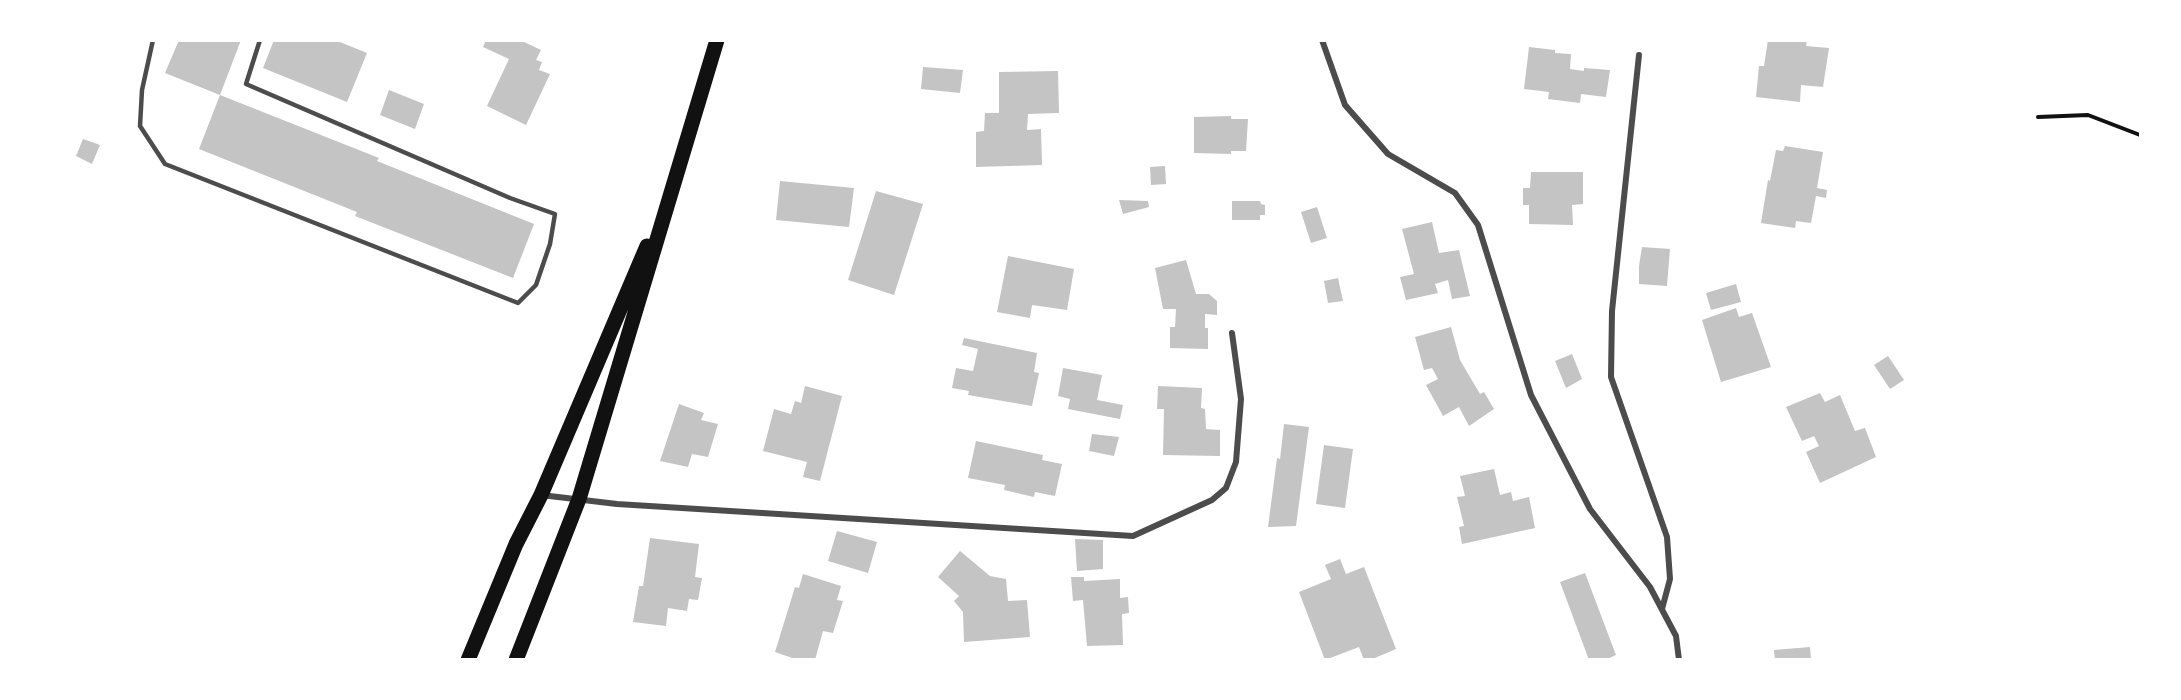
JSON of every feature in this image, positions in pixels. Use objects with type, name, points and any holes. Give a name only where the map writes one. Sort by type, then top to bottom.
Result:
[{"type":"main road","points":[[516,660],[579,499],[717,40]]},
{"type":"main road","points":[[468,660],[676,177]]},
{"type":"street","points":[[1322,40],[1345,105],[1388,154],[1455,193],[1478,225],[1531,395],[1590,508],[1650,587],[1676,636],[1679,660]]},
{"type":"street","points":[[1639,55],[1612,311],[1611,377],[1667,537],[1670,579],[1662,609]]},
{"type":"street","points":[[541,495],[617,504],[1133,536],[1212,500],[1226,488],[1236,462],[1241,399],[1232,333]]},
{"type":"lane","points":[[153,40],[142,90],[140,126],[165,164],[518,303],[536,285],[550,244],[555,214],[510,198],[246,84],[260,40]]},
{"type":"path","points":[[2038,117],[2088,115],[2140,135]]},
{"type":"building","points":[[179,40],[241,40],[220,95],[165,73]]},
{"type":"building","points":[[274,40],[335,40],[367,53],[347,102],[263,68]]},
{"type":"building","points":[[486,40],[520,40],[541,50],[536,60],[542,62],[539,70],[550,74],[526,125],[487,106],[509,59],[483,47]]},
{"type":"building","points":[[1768,40],[1807,40],[1806,46],[1829,48],[1823,87],[1801,85],[1800,102],[1756,97],[1759,66],[1764,66]]},
{"type":"building","points":[[1529,47],[1571,54],[1570,69],[1610,70],[1606,97],[1581,94],[1580,103],[1548,99],[1549,92],[1524,89]]},
{"type":"building","points":[[923,67],[963,70],[960,93],[921,89]]},
{"type":"building","points":[[1058,71],[1059,113],[1028,114],[1027,130],[1041,129],[1042,165],[976,167],[976,132],[984,131],[985,113],[999,113],[999,72]]},
{"type":"building","points":[[389,90],[424,104],[415,129],[380,115]]},
{"type":"building","points":[[220,95],[379,158],[377,161],[534,224],[513,278],[355,216],[357,212],[199,149]]},
{"type":"building","points":[[1231,116],[1231,119],[1248,119],[1246,151],[1231,151],[1231,154],[1194,153],[1194,117]]},
{"type":"building","points":[[83,139],[100,145],[92,164],[76,156]]},
{"type":"building","points":[[1785,146],[1823,152],[1817,188],[1827,190],[1826,198],[1816,196],[1811,223],[1796,221],[1795,228],[1761,223],[1776,150],[1783,151]]},
{"type":"building","points":[[1165,166],[1166,184],[1151,185],[1150,167]]},
{"type":"building","points":[[1531,172],[1583,172],[1583,204],[1572,205],[1573,225],[1529,224],[1529,205],[1523,205],[1523,188],[1530,188]]},
{"type":"building","points":[[780,181],[854,188],[849,227],[776,220]]},
{"type":"building","points":[[876,191],[923,204],[894,295],[848,280]]},
{"type":"building","points":[[1119,200],[1148,201],[1149,207],[1123,214]]},
{"type":"building","points":[[1232,201],[1260,201],[1265,205],[1265,215],[1260,215],[1260,220],[1232,220]]},
{"type":"building","points":[[1317,207],[1327,238],[1311,243],[1301,212]]},
{"type":"building","points":[[1432,222],[1439,253],[1459,250],[1470,296],[1452,299],[1448,280],[1435,284],[1438,293],[1406,300],[1400,277],[1414,274],[1402,229]]},
{"type":"building","points":[[1642,247],[1670,249],[1667,286],[1639,284]]},
{"type":"building","points":[[1008,256],[1074,269],[1067,310],[1032,305],[1030,318],[997,312]]},
{"type":"building","points":[[1186,260],[1196,294],[1209,294],[1217,301],[1217,315],[1205,314],[1208,349],[1170,348],[1170,327],[1175,327],[1176,309],[1163,309],[1155,268]]},
{"type":"building","points":[[1338,278],[1343,301],[1328,303],[1324,281]]},
{"type":"building","points":[[1736,284],[1741,302],[1711,310],[1706,293]]},
{"type":"building","points":[[1736,308],[1739,317],[1752,313],[1771,367],[1721,382],[1702,320]]},
{"type":"building","points":[[1451,327],[1460,360],[1480,394],[1484,392],[1494,409],[1469,426],[1459,407],[1443,416],[1426,385],[1438,379],[1432,368],[1424,370],[1415,337]]},
{"type":"building","points":[[964,338],[1037,353],[1034,372],[1039,373],[1032,406],[968,395],[969,391],[952,388],[956,368],[973,371],[978,349],[962,345]]},
{"type":"building","points":[[1572,354],[1582,379],[1566,388],[1555,361]]},
{"type":"building","points":[[1888,356],[1904,380],[1890,389],[1874,365]]},
{"type":"building","points":[[1063,368],[1102,375],[1097,400],[1123,405],[1120,419],[1068,409],[1070,399],[1058,396]]},
{"type":"building","points":[[805,386],[842,396],[820,481],[803,477],[807,462],[763,451],[774,409],[791,414],[795,401],[801,403]]},
{"type":"building","points":[[1158,386],[1202,388],[1201,408],[1205,409],[1206,429],[1220,430],[1220,456],[1163,455],[1164,409],[1157,409]]},
{"type":"building","points":[[1820,393],[1825,402],[1840,395],[1855,431],[1865,428],[1876,457],[1820,483],[1806,452],[1819,446],[1814,436],[1802,441],[1786,407]]},
{"type":"building","points":[[679,404],[704,413],[701,420],[718,424],[708,457],[692,454],[688,467],[660,461]]},
{"type":"building","points":[[1284,424],[1309,427],[1296,526],[1268,527],[1277,458],[1280,459]]},
{"type":"building","points":[[1092,434],[1119,437],[1114,456],[1089,451]]},
{"type":"building","points":[[976,441],[1043,455],[1042,460],[1062,464],[1055,496],[1035,492],[1034,497],[1004,490],[1005,485],[968,478]]},
{"type":"building","points":[[1324,445],[1353,449],[1345,508],[1316,504]]},
{"type":"building","points":[[1494,469],[1500,495],[1511,492],[1513,501],[1529,497],[1535,528],[1462,544],[1459,527],[1464,526],[1457,497],[1465,496],[1460,476]]},
{"type":"building","points":[[837,531],[877,542],[868,573],[828,561]]},
{"type":"building","points":[[650,538],[699,544],[695,577],[702,578],[698,600],[689,599],[687,611],[668,608],[666,626],[633,622],[639,586],[643,586]]},
{"type":"building","points":[[1075,539],[1103,540],[1103,569],[1077,571]]},
{"type":"building","points":[[960,551],[990,576],[1006,579],[1008,601],[1027,600],[1030,637],[964,642],[963,612],[954,601],[959,596],[938,577]]},
{"type":"building","points":[[1340,559],[1346,574],[1364,567],[1396,649],[1370,660],[1364,660],[1359,647],[1325,660],[1299,592],[1331,579],[1325,565]]},
{"type":"building","points":[[1585,573],[1616,655],[1605,660],[1589,660],[1560,582]]},
{"type":"building","points":[[803,574],[841,586],[837,600],[843,601],[833,633],[823,631],[815,660],[798,660],[775,652],[795,587],[799,588]]},
{"type":"building","points":[[1071,577],[1084,577],[1084,581],[1120,579],[1120,598],[1128,597],[1129,613],[1122,614],[1123,645],[1087,646],[1083,600],[1073,601]]},
{"type":"building","points":[[1810,647],[1811,660],[1775,660],[1774,650]]}]
